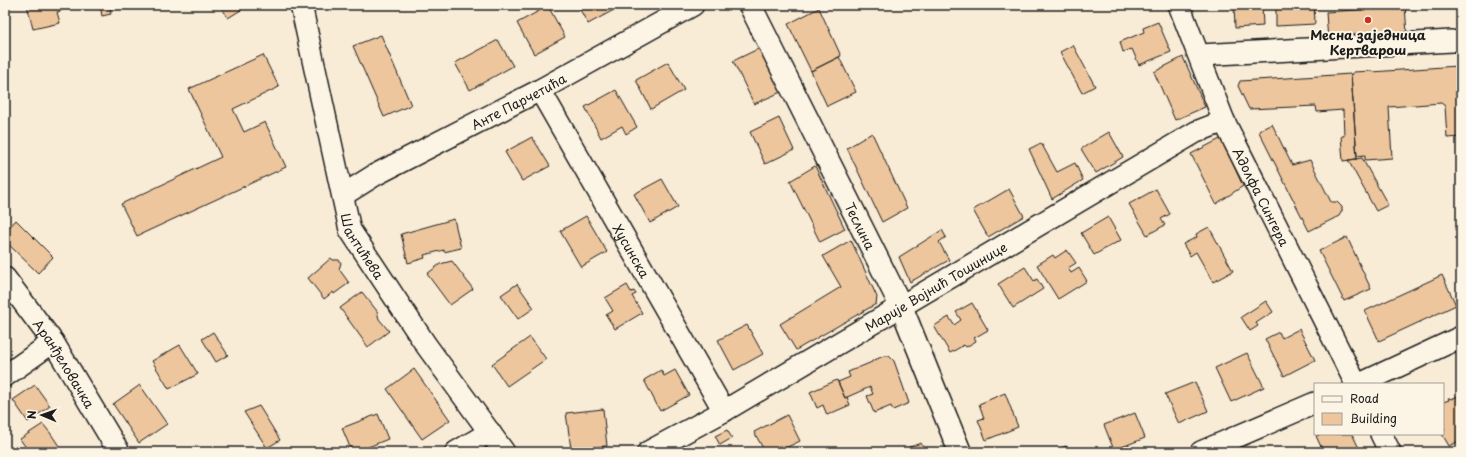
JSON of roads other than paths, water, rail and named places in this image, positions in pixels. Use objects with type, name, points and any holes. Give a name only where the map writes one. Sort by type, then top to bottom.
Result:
[{"type":"street","name":"Шантићева","points":[[301,5],[350,230],[426,345],[504,452]]},
{"type":"street","name":"Анте Парчетића","points":[[343,195],[375,175],[540,90],[693,5]]},
{"type":"street","name":"Теслина","points":[[750,5],[901,306],[960,452]]},
{"type":"street","name":"Адолфа Сингера","points":[[1180,5],[1224,121],[1355,383]]},
{"type":"street","points":[[1200,55],[1452,41]]},
{"type":"street","name":"Хусинска","points":[[540,90],[724,411]]},
{"type":"street","name":"Марије Војнић Тошинице","points":[[648,452],[724,411],[1196,132],[1224,121]]},
{"type":"street","name":"Аранђеловачка","points":[[5,278],[53,342],[119,452]]},
{"type":"street","points":[[1362,383],[1461,337]]},
{"type":"street","points":[[5,376],[53,342]]},
{"type":"street","points":[[1201,452],[1314,403]]},
{"type":"street","points":[[456,452],[490,432]]},
{"type":"street","points":[[1382,435],[1390,452]]},
{"type":"place","name":"Месна заједница Кертварош","points":[[1368,20]]}]
